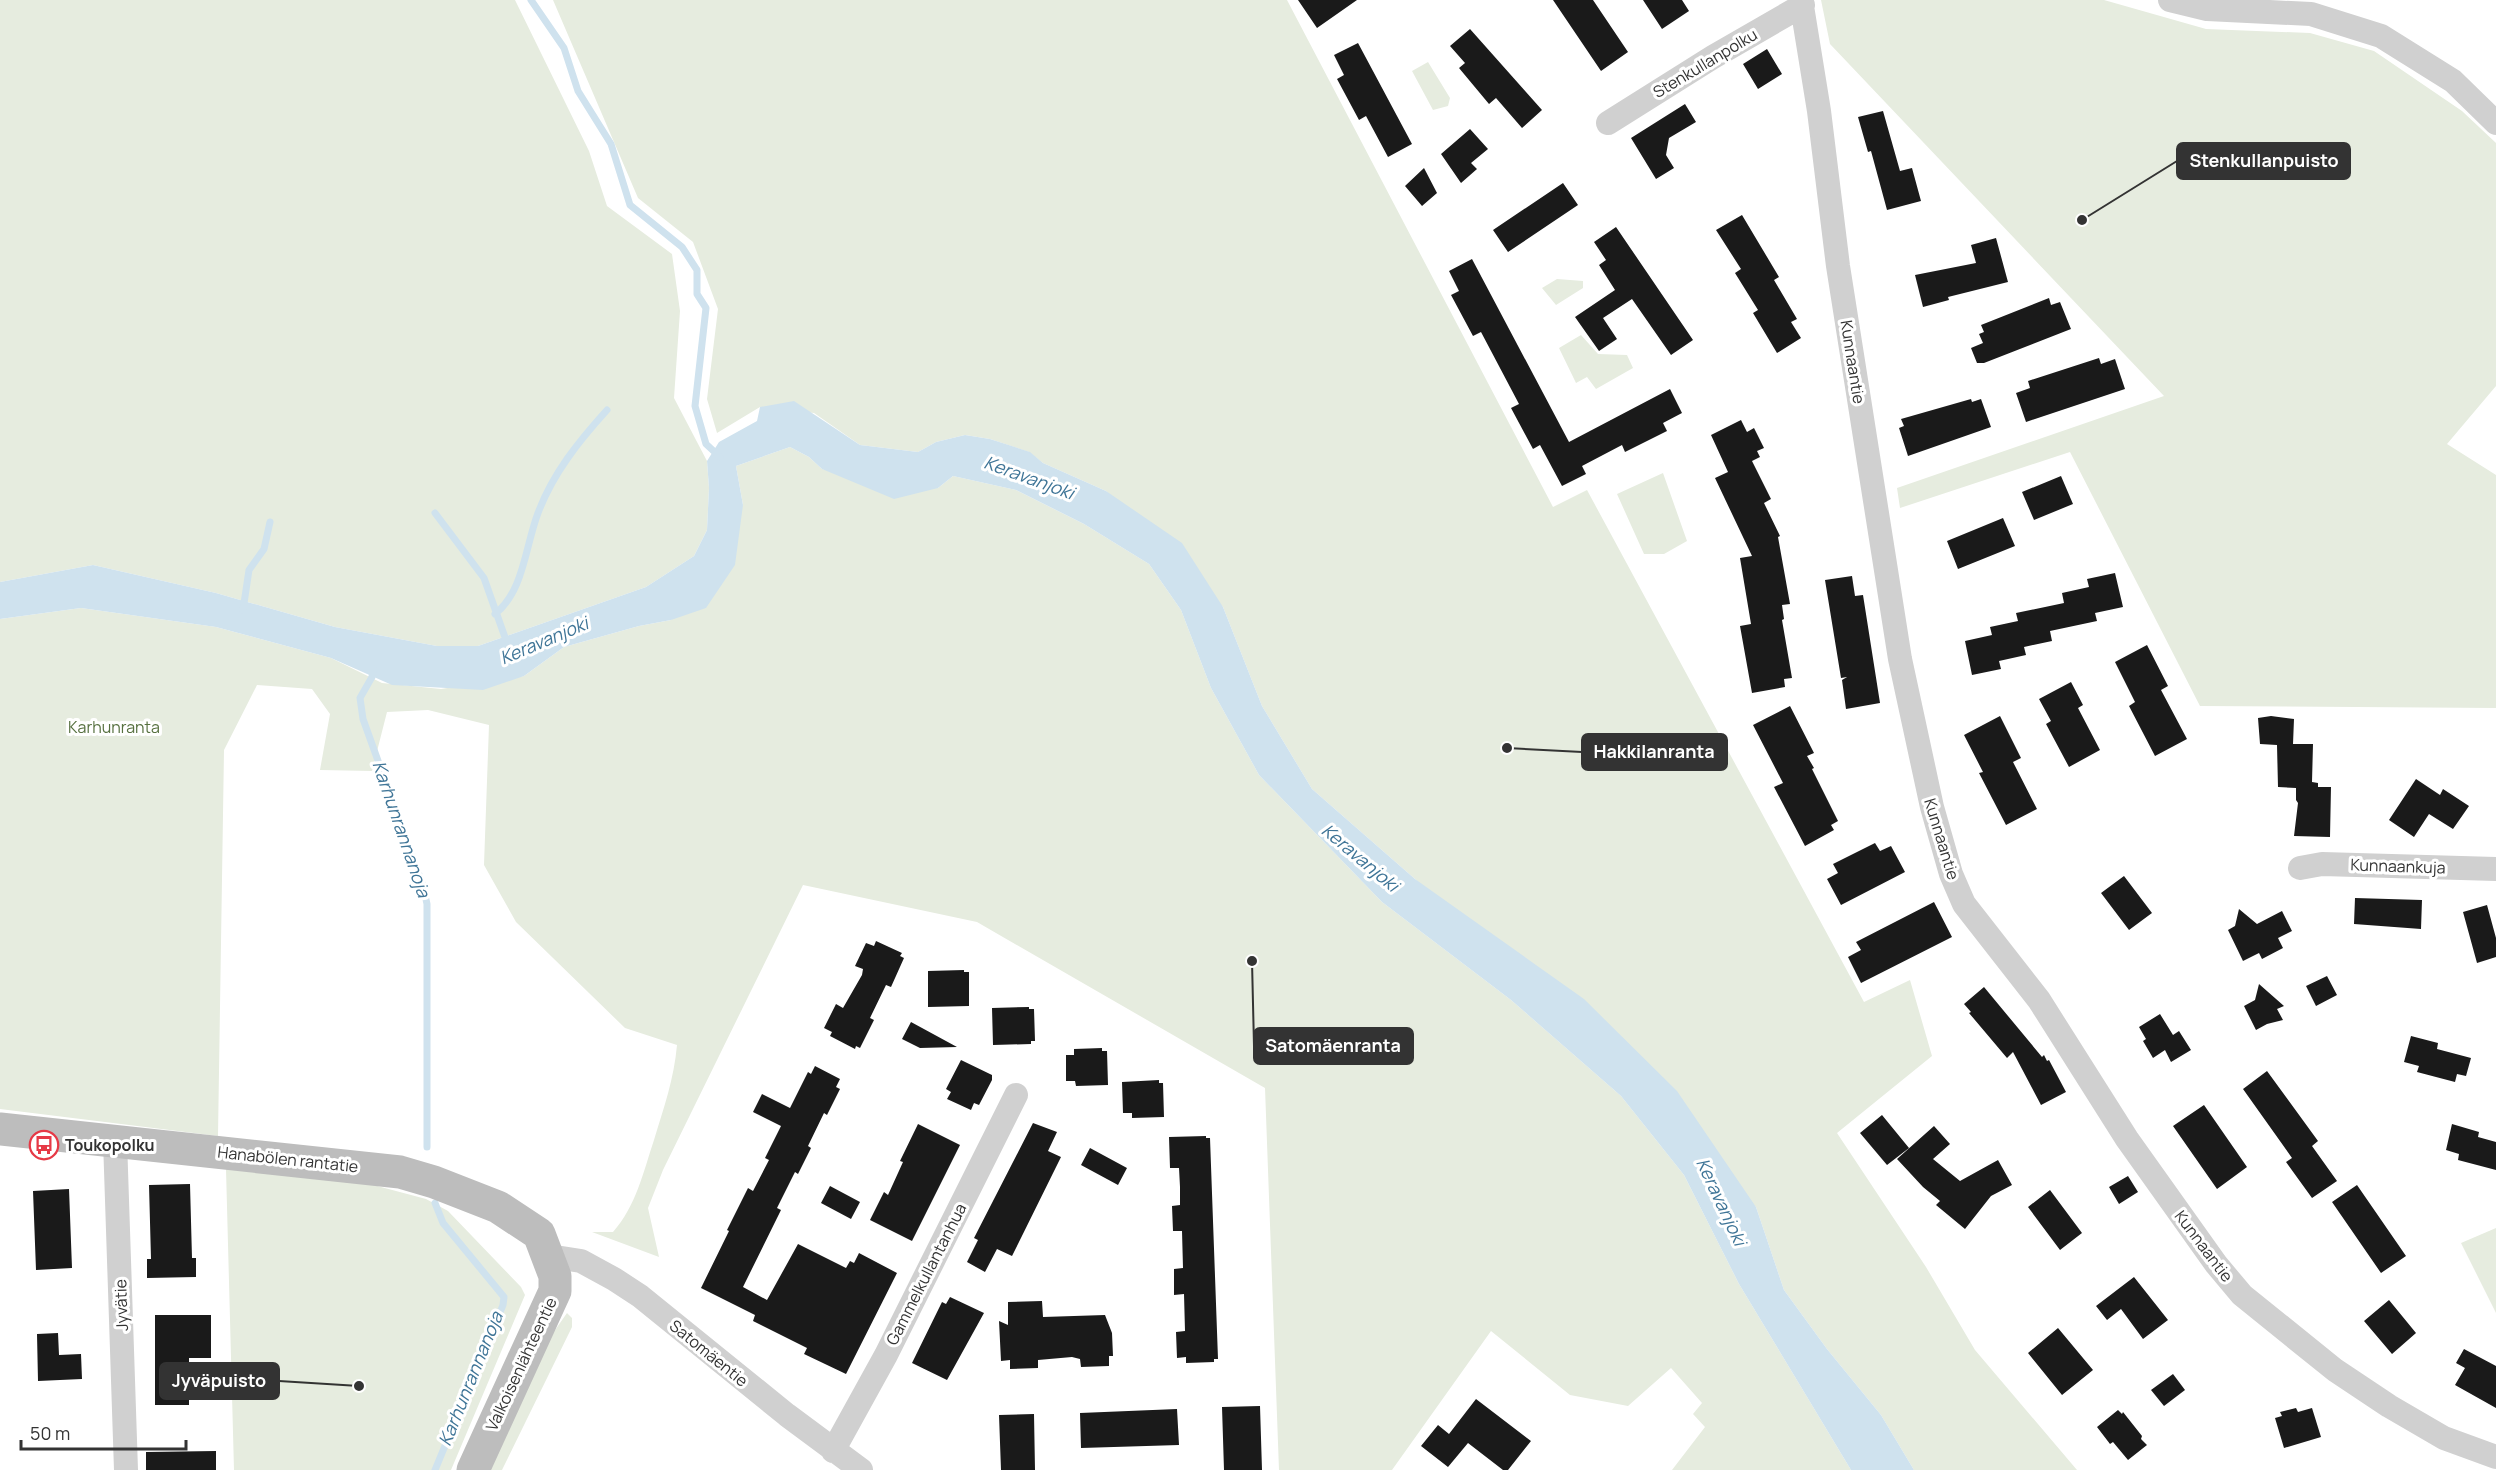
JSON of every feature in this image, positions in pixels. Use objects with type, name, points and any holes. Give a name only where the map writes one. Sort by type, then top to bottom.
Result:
[{"type":"street","points":[[2170,0],[2207,9],[2311,14],[2381,36],[2453,81],[2496,123]]},
{"type":"street","name":"Stenkullanpolku","points":[[1608,123],[1802,3]]},
{"type":"street","name":"Kunnaantie","points":[[1802,3],[1819,111],[1838,266],[1900,659],[1932,807],[1951,874],[1964,904],[2039,1000],[2127,1139],[2216,1264],[2242,1294],[2335,1370],[2389,1406],[2444,1438],[2496,1457]]},
{"type":"street","name":"Kunnaankuja","points":[[2300,868],[2322,864],[2496,869]]},
{"type":"street","name":"Gammelkullantanhua","points":[[833,1451],[896,1335],[1016,1095]]},
{"type":"street","name":"Hanabölen rantatie","points":[[0,1129],[400,1172],[435,1182],[498,1207],[539,1234],[549,1256]]},
{"type":"street","name":"Jyvätie","points":[[115,1140],[126,1470]]},
{"type":"street","name":"Satomäentie","points":[[549,1256],[581,1261],[640,1296],[833,1451],[861,1470]]},
{"type":"street","name":"Valkoisenlähteentie","points":[[474,1470],[555,1291],[555,1276],[549,1256]]},
{"type":"green space","points":[[0,0],[515,0],[589,151],[607,206],[672,254],[680,311],[674,398],[707,461],[709,488],[707,530],[694,556],[646,587],[478,646],[437,646],[335,627],[216,593],[93,565],[0,582]]},
{"type":"green space","points":[[553,0],[1287,0],[1553,507],[1587,490],[1864,1002],[1910,980],[1932,1056],[1837,1133],[1926,1267],[1975,1350],[2077,1470],[1914,1470],[1881,1415],[1827,1349],[1784,1290],[1756,1207],[1415,879],[1312,789],[1262,706],[1223,607],[1106,491],[1043,463],[1029,452],[990,439],[965,435],[936,442],[918,452],[860,445],[814,413],[760,407],[717,433],[707,399],[718,309],[693,242],[638,198]]},
{"type":"green space","points":[[1821,0],[2104,0],[2206,29],[2310,33],[2374,51],[2462,111],[2496,143],[2496,386],[2447,444],[2496,475],[2496,708],[2200,706],[2070,452],[1900,508],[1897,488],[2164,396],[1830,44]]},
{"type":"green space","points":[[1428,62],[1450,98],[1448,106],[1433,110],[1412,71]]},
{"type":"green space","points":[[1557,279],[1583,281],[1583,288],[1556,305],[1542,288]]},
{"type":"green space","points":[[1581,335],[1598,354],[1627,355],[1633,368],[1596,389],[1587,377],[1576,383],[1559,348]]},
{"type":"green space","name":"Karhunranta","points":[[790,447],[809,457],[822,469],[938,488],[953,476],[1016,490],[1084,524],[1149,564],[1181,610],[1211,688],[1259,775],[1382,902],[1511,1000],[1621,1096],[1684,1175],[1739,1284],[1851,1470],[1672,1470],[1705,1427],[1693,1414],[1702,1403],[1671,1368],[1628,1406],[1570,1395],[1491,1331],[1392,1470],[1279,1470],[1265,1088],[977,922],[803,885],[663,1170],[648,1208],[659,1257],[592,1232],[613,1232],[633,1200],[665,1104],[674,1070],[677,1045],[625,1028],[516,922],[484,865],[489,725],[428,710],[387,712],[372,771],[320,770],[330,714],[312,689],[257,685],[224,750],[218,1136],[0,1109],[0,619],[81,608],[216,627],[331,658],[382,683],[441,689],[524,676],[564,647],[639,626],[671,620],[743,505],[736,466]]},
{"type":"green space","points":[[1663,473],[1687,541],[1664,554],[1644,554],[1617,494]]},
{"type":"green space","points":[[226,1169],[351,1179],[426,1199],[448,1211],[521,1287],[525,1295],[451,1470],[234,1470]]},
{"type":"green space","points":[[2496,1228],[2496,1313],[2461,1243]]},
{"type":"green space","points":[[567,1313],[572,1318],[572,1327],[502,1470],[488,1470],[553,1333]]},
{"type":"water","name":"Keravanjoki","points":[[794,401],[860,445],[918,452],[936,442],[965,435],[990,439],[1030,452],[1043,463],[1106,491],[1182,543],[1223,607],[1262,706],[1312,789],[1415,879],[1584,999],[1677,1091],[1756,1207],[1784,1290],[1827,1349],[1881,1415],[1914,1470],[1851,1470],[1739,1284],[1684,1175],[1621,1096],[1511,1000],[1382,902],[1259,775],[1211,688],[1181,610],[1149,564],[1084,524],[1016,490],[953,476],[938,488],[894,499],[822,469],[809,457],[790,447],[736,466],[743,505],[735,565],[706,608],[671,620],[639,626],[564,647],[524,676],[483,690],[392,685],[331,658],[216,627],[81,608],[0,619],[0,582],[93,565],[216,593],[335,627],[437,646],[478,646],[646,587],[694,556],[707,530],[709,488],[707,461],[719,442],[757,421],[760,407]]},
{"type":"building","points":[[1298,0],[1357,0],[1317,28]]},
{"type":"building","points":[[1553,0],[1593,0],[1628,52],[1601,71]]},
{"type":"building","points":[[1643,0],[1682,0],[1689,11],[1662,29]]},
{"type":"building","points":[[1470,29],[1542,110],[1522,128],[1496,98],[1489,104],[1459,68],[1465,63],[1450,46]]},
{"type":"building","points":[[1358,43],[1412,144],[1388,157],[1366,116],[1359,120],[1337,79],[1344,75],[1334,55]]},
{"type":"building","points":[[1767,49],[1782,74],[1758,89],[1743,64]]},
{"type":"building","points":[[1685,104],[1696,122],[1669,138],[1666,155],[1674,168],[1656,179],[1631,138]]},
{"type":"building","points":[[1883,111],[1900,171],[1912,168],[1921,201],[1887,210],[1871,151],[1868,152],[1858,117]]},
{"type":"building","points":[[1470,129],[1488,149],[1471,163],[1477,169],[1461,183],[1441,154]]},
{"type":"building","points":[[1424,168],[1437,193],[1422,206],[1405,186]]},
{"type":"building","points":[[1563,183],[1578,205],[1508,252],[1493,230]]},
{"type":"building","points":[[1742,215],[1779,277],[1774,280],[1797,319],[1791,322],[1801,338],[1777,353],[1753,313],[1758,310],[1735,273],[1741,269],[1716,230]]},
{"type":"building","points":[[1616,227],[1693,340],[1671,355],[1632,299],[1603,318],[1617,339],[1599,351],[1575,317],[1615,290],[1599,265],[1606,260],[1594,242]]},
{"type":"building","points":[[1996,238],[2008,282],[1948,297],[1949,300],[1923,307],[1915,275],[1976,263],[1971,245]]},
{"type":"building","points":[[1472,259],[1569,442],[1670,389],[1682,413],[1663,423],[1667,431],[1625,452],[1622,445],[1582,466],[1586,474],[1562,486],[1540,445],[1533,449],[1511,408],[1519,404],[1481,332],[1473,336],[1451,295],[1459,291],[1449,271]]},
{"type":"building","points":[[2049,298],[2051,305],[2060,302],[2071,329],[1984,363],[1977,363],[1971,348],[1983,343],[1979,334],[1984,332],[1981,325]]},
{"type":"building","points":[[2099,358],[2101,364],[2115,359],[2125,389],[2026,422],[2016,393],[2030,388],[2028,381]]},
{"type":"building","points":[[1971,399],[1972,402],[1981,399],[1991,427],[1908,456],[1899,428],[1904,426],[1901,419]]},
{"type":"building","points":[[1741,420],[1747,432],[1754,428],[1764,448],[1757,451],[1760,457],[1752,461],[1771,499],[1764,503],[1780,536],[1778,537],[1790,604],[1782,605],[1784,619],[1782,620],[1792,678],[1784,679],[1785,687],[1752,693],[1740,626],[1751,624],[1740,558],[1752,556],[1715,478],[1728,472],[1711,435]]},
{"type":"building","points":[[2061,476],[2073,504],[2034,520],[2022,492]]},
{"type":"building","points":[[2003,518],[2015,546],[1958,569],[1947,541]]},
{"type":"building","points":[[2115,573],[2123,607],[2095,613],[2097,621],[2050,631],[2052,641],[2024,647],[2026,655],[1999,661],[2001,669],[1972,675],[1965,641],[1992,635],[1990,627],[2018,621],[2016,613],[2064,603],[2062,593],[2089,587],[2087,579]]},
{"type":"building","points":[[1852,576],[1855,596],[1863,595],[1880,703],[1846,709],[1842,680],[1847,677],[1841,678],[1825,580]]},
{"type":"building","points":[[2147,645],[2168,686],[2161,690],[2187,739],[2155,756],[2129,706],[2135,702],[2115,662]]},
{"type":"building","points":[[2071,682],[2083,705],[2078,708],[2100,750],[2069,767],[2046,724],[2051,721],[2039,699]]},
{"type":"building","points":[[1790,706],[1814,753],[1807,756],[1838,821],[1831,825],[1834,830],[1805,846],[1774,787],[1783,783],[1753,725]]},
{"type":"building","points":[[2000,716],[2021,758],[2013,762],[2037,809],[2006,825],[1979,773],[1983,772],[1964,735]]},
{"type":"building","points":[[2271,716],[2294,719],[2293,744],[2313,744],[2312,782],[2318,783],[2318,787],[2331,787],[2330,837],[2294,836],[2298,803],[2296,788],[2278,787],[2277,745],[2260,744],[2258,718]]},
{"type":"building","points":[[2416,779],[2440,795],[2443,789],[2469,806],[2453,829],[2429,814],[2414,837],[2389,820]]},
{"type":"building","points":[[1875,843],[1880,851],[1891,846],[1905,872],[1841,905],[1827,879],[1838,873],[1833,864]]},
{"type":"building","points":[[2124,876],[2152,913],[2129,930],[2101,893]]},
{"type":"building","points":[[2355,898],[2422,900],[2421,929],[2354,924]]},
{"type":"building","points":[[1934,902],[1952,937],[1861,983],[1848,957],[1861,950],[1856,942]]},
{"type":"building","points":[[2487,905],[2496,938],[2496,957],[2477,963],[2463,912]]},
{"type":"building","points":[[2239,909],[2257,924],[2282,911],[2292,931],[2278,938],[2283,948],[2262,959],[2259,953],[2243,961],[2228,930],[2235,926]]},
{"type":"building","points":[[876,941],[902,953],[900,956],[904,958],[891,987],[886,985],[870,1018],[874,1020],[860,1048],[856,1046],[855,1049],[830,1036],[832,1032],[824,1028],[836,1004],[843,1008],[862,975],[863,969],[855,966],[866,943],[874,946]]},
{"type":"building","points":[[964,970],[964,972],[969,972],[969,1006],[928,1007],[928,971]]},
{"type":"building","points":[[2327,976],[2337,995],[2316,1006],[2306,986]]},
{"type":"building","points":[[2259,984],[2284,1006],[2277,1009],[2283,1020],[2267,1024],[2256,1030],[2244,1006],[2255,1000]]},
{"type":"building","points":[[1984,987],[2042,1057],[2044,1055],[2047,1061],[2049,1060],[2066,1092],[2041,1105],[2013,1052],[2007,1058],[1969,1013],[1971,1012],[1964,1004]]},
{"type":"building","points":[[1029,1007],[1029,1009],[1034,1009],[1035,1041],[1031,1041],[1031,1044],[993,1045],[992,1008]]},
{"type":"building","points":[[2160,1014],[2173,1035],[2179,1031],[2191,1050],[2171,1062],[2165,1050],[2153,1058],[2143,1041],[2146,1039],[2139,1027]]},
{"type":"building","points":[[911,1022],[957,1047],[920,1048],[902,1039]]},
{"type":"building","points":[[2411,1036],[2438,1043],[2437,1049],[2471,1058],[2466,1076],[2457,1074],[2455,1082],[2417,1072],[2419,1066],[2404,1062]]},
{"type":"building","points":[[1102,1048],[1102,1051],[1107,1051],[1108,1085],[1076,1086],[1075,1081],[1066,1081],[1066,1055],[1074,1055],[1074,1049]]},
{"type":"building","points":[[961,1060],[992,1075],[992,1080],[979,1105],[974,1103],[971,1110],[947,1099],[951,1092],[946,1089]]},
{"type":"building","points":[[815,1066],[840,1079],[836,1087],[840,1089],[827,1115],[824,1113],[808,1146],[811,1148],[798,1174],[795,1172],[777,1208],[781,1210],[743,1287],[767,1300],[798,1244],[846,1268],[850,1261],[854,1263],[859,1253],[897,1273],[846,1374],[804,1354],[807,1348],[753,1321],[755,1315],[701,1288],[748,1188],[753,1191],[769,1160],[765,1158],[781,1126],[753,1112],[762,1094],[790,1108],[808,1072],[811,1074]]},
{"type":"building","points":[[2267,1071],[2318,1141],[2312,1146],[2337,1181],[2312,1198],[2286,1162],[2292,1158],[2243,1089]]},
{"type":"building","points":[[1159,1080],[1159,1083],[1163,1083],[1164,1117],[1132,1118],[1132,1113],[1123,1113],[1122,1082]]},
{"type":"building","points":[[2204,1105],[2247,1167],[2217,1189],[2173,1126]]},
{"type":"building","points":[[1882,1115],[1909,1148],[1887,1165],[1860,1133]]},
{"type":"building","points":[[1033,1123],[1057,1132],[1048,1151],[1061,1157],[1012,1256],[997,1249],[985,1272],[967,1262],[978,1240],[974,1238]]},
{"type":"building","points":[[918,1124],[960,1145],[912,1241],[870,1220],[884,1192],[888,1195],[903,1162],[900,1161]]},
{"type":"building","points":[[2452,1124],[2479,1132],[2478,1137],[2496,1142],[2496,1170],[2458,1160],[2459,1154],[2446,1150]]},
{"type":"building","points":[[1934,1126],[1950,1144],[1933,1159],[1960,1181],[1998,1160],[2012,1185],[1991,1196],[1965,1229],[1936,1205],[1940,1201],[1923,1187],[1897,1159]]},
{"type":"building","points":[[1206,1136],[1210,1138],[1218,1359],[1214,1359],[1214,1362],[1186,1363],[1186,1357],[1177,1358],[1176,1332],[1185,1331],[1184,1294],[1174,1295],[1174,1269],[1183,1268],[1182,1231],[1173,1231],[1172,1206],[1180,1205],[1180,1187],[1179,1168],[1170,1168],[1169,1137]]},
{"type":"building","points":[[1090,1148],[1127,1168],[1118,1185],[1081,1165]]},
{"type":"building","points":[[2128,1176],[2138,1192],[2119,1204],[2109,1187]]},
{"type":"building","points":[[190,1184],[192,1258],[196,1258],[196,1277],[147,1278],[147,1259],[151,1259],[149,1185]]},
{"type":"building","points":[[2357,1185],[2406,1256],[2381,1273],[2332,1202]]},
{"type":"building","points":[[830,1186],[860,1202],[851,1219],[821,1203]]},
{"type":"building","points":[[69,1189],[72,1268],[36,1270],[33,1191]]},
{"type":"building","points":[[2050,1190],[2082,1233],[2060,1250],[2028,1207]]},
{"type":"building","points":[[2134,1277],[2168,1320],[2143,1339],[2121,1309],[2107,1320],[2096,1306]]},
{"type":"building","points":[[950,1297],[984,1313],[947,1380],[912,1363],[942,1302],[946,1304]]},
{"type":"building","points":[[2389,1300],[2416,1333],[2392,1354],[2364,1321]]},
{"type":"building","points":[[1042,1301],[1043,1317],[1105,1315],[1112,1333],[1113,1356],[1109,1356],[1109,1366],[1081,1367],[1080,1359],[1072,1357],[1038,1360],[1038,1368],[1010,1369],[1010,1360],[1001,1361],[999,1321],[1008,1325],[1008,1302]]},
{"type":"building","points":[[155,1315],[211,1315],[211,1358],[189,1358],[189,1405],[155,1405]]},
{"type":"building","points":[[2058,1328],[2093,1370],[2062,1395],[2028,1353]]},
{"type":"building","points":[[58,1333],[59,1355],[81,1354],[82,1379],[38,1381],[37,1334]]},
{"type":"building","points":[[2464,1349],[2496,1366],[2496,1408],[2455,1385],[2465,1368],[2456,1363]]},
{"type":"building","points":[[2173,1374],[2185,1390],[2164,1406],[2151,1390]]},
{"type":"building","points":[[1476,1399],[1531,1441],[1508,1470],[1503,1470],[1468,1443],[1448,1467],[1421,1446],[1438,1425],[1449,1434]]},
{"type":"building","points":[[1260,1406],[1262,1470],[1224,1470],[1222,1407]]},
{"type":"building","points":[[2296,1408],[2298,1412],[2312,1408],[2321,1437],[2284,1448],[2275,1418],[2282,1416],[2280,1412]]},
{"type":"building","points":[[1177,1409],[1179,1445],[1081,1448],[1080,1413]]},
{"type":"building","points":[[2118,1410],[2122,1414],[2123,1412],[2147,1445],[2128,1460],[2113,1442],[2110,1444],[2097,1427]]},
{"type":"building","points":[[1034,1414],[1035,1470],[1001,1470],[999,1415]]},
{"type":"building","points":[[216,1451],[216,1470],[146,1470],[146,1452]]},
{"type":"waterway","points":[[531,0],[564,48],[578,91],[611,144],[630,205],[682,247],[697,270],[697,294],[706,308],[695,406],[706,444],[720,457]]},
{"type":"waterway","points":[[495,614],[505,604],[518,581],[538,513],[551,484],[577,446],[607,410]]},
{"type":"waterway","name":"Keravanjoki","points":[[435,513],[484,578],[507,643]]},
{"type":"waterway","points":[[243,610],[249,570],[264,549],[270,522]]},
{"type":"waterway","name":"Karhunrannanoja","points":[[373,669],[372,677],[360,698],[363,719],[423,886],[427,904],[427,1147]]},
{"type":"waterway","name":"Karhunrannanoja","points":[[435,1203],[443,1223],[504,1297],[503,1305],[435,1470]]},
{"type":"place","name":"Stenkullanpuisto","points":[[2082,220]]},
{"type":"place","name":"Hakkilanranta","points":[[1507,748]]},
{"type":"place","name":"Satomäenranta","points":[[1252,961]]},
{"type":"place","name":"Toukopolku","points":[[44,1145]]},
{"type":"place","name":"Jyväpuisto","points":[[359,1386]]}]
